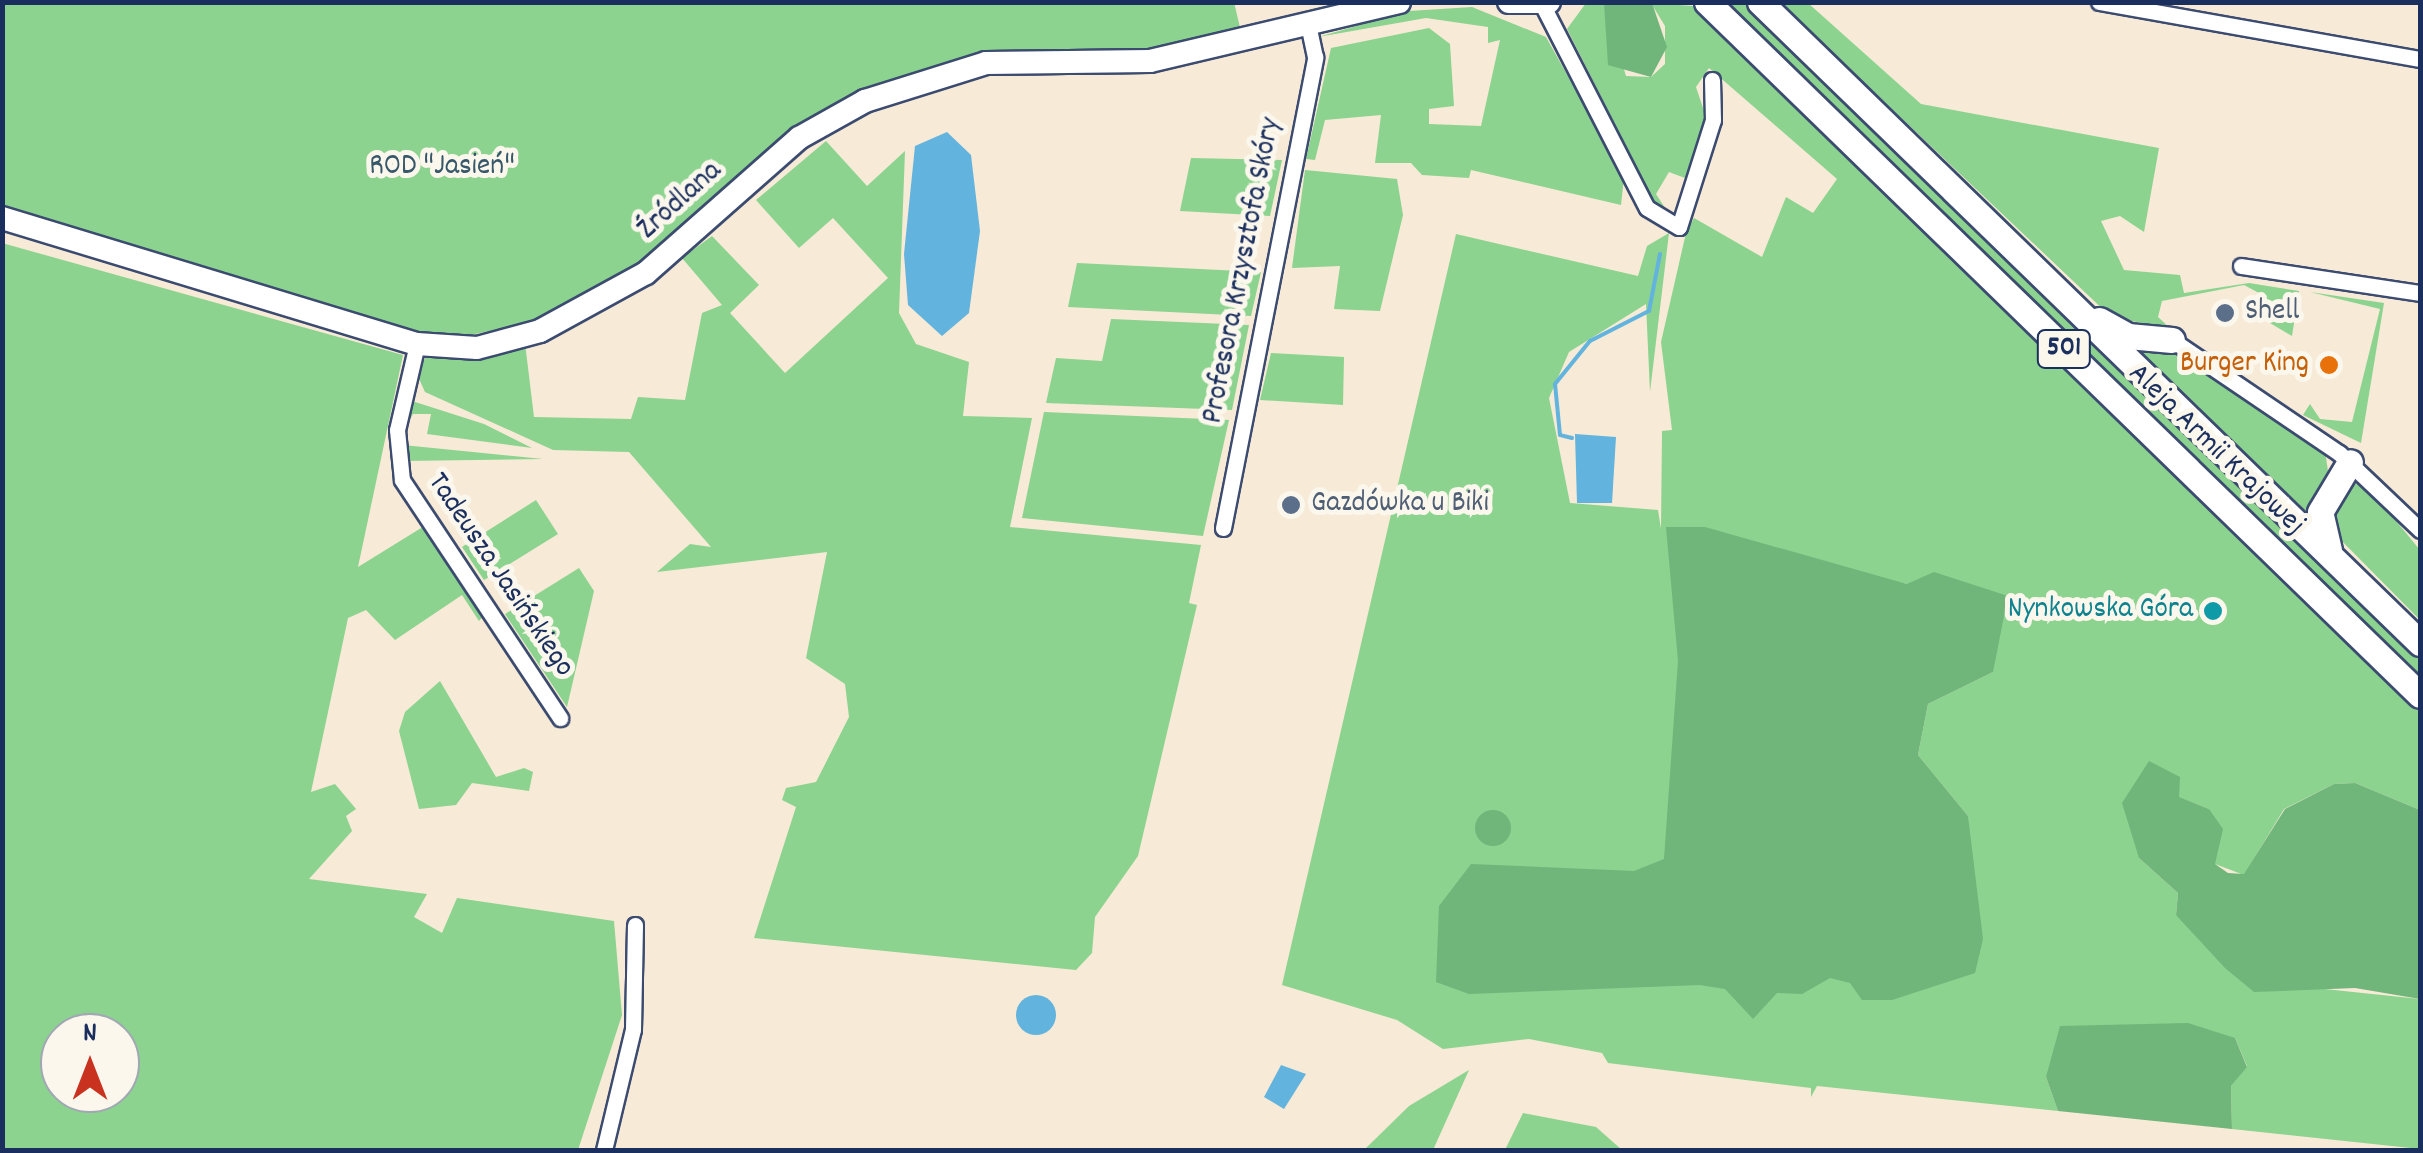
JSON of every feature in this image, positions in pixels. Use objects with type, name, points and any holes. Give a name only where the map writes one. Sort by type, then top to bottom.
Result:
[{"type":"main road","name":"Aleja Armii Krajowej","points":[[1707,2],[2420,696]]},
{"type":"main road","name":"Aleja Armii Krajowej","points":[[1760,2],[2420,642]]},
{"type":"main road","points":[[2066,298],[2123,334],[2172,340]]},
{"type":"main road","points":[[2330,555],[2320,512],[2350,462]]},
{"type":"street","name":"Źródlana","points":[[2,218],[416,344],[500,344],[597,303],[671,256],[808,132],[911,84],[1020,59],[1150,61],[1399,2]]},
{"type":"street","points":[[1510,2],[1546,4],[1647,208],[1679,227],[1713,120],[1712,80]]},
{"type":"street","points":[[2100,2],[2420,59]]},
{"type":"street","name":"Profesora Krzysztofa Skóry","points":[[1222,528],[1315,58],[1308,25]]},
{"type":"street","points":[[2241,266],[2420,293]]},
{"type":"street","points":[[2172,340],[2350,462],[2420,530]]},
{"type":"street","name":"Tadeusza Jasińskiego","points":[[416,344],[397,430],[402,480],[560,718]]},
{"type":"street","points":[[604,1150],[634,1029],[635,925]]},
{"type":"green space","name":"ROD \"Jasień\"","points":[[1234,2],[1241,32],[1169,48],[981,55],[862,94],[633,271],[535,321],[466,336],[419,335],[3,206],[3,3]]},
{"type":"green space","points":[[1604,2],[1652,3],[1667,47],[1651,77],[1608,65]]},
{"type":"green space","points":[[1586,3],[1604,3],[1626,76],[1651,77],[1665,64],[1665,26],[1651,3],[1693,6],[2420,708],[2420,810],[2355,783],[2334,784],[2284,809],[2244,875],[2215,864],[2209,809],[2178,797],[2139,858],[2178,893],[2176,915],[2315,988],[2420,999],[2420,1149],[2232,1129],[2231,1086],[2247,1066],[2235,1038],[2046,1077],[2058,1111],[1817,1086],[1811,1097],[1811,1088],[1608,1063],[1602,1053],[1529,1039],[1443,1049],[1397,1020],[1282,985],[1456,234],[1638,276],[1647,246],[1669,233],[1650,392],[1646,304],[1569,352],[1549,398],[1570,503],[1658,510],[1661,529],[1662,431],[1672,430],[1661,342],[1686,233],[1694,218],[1762,257],[1786,197],[1813,213],[1837,179],[1709,68],[1696,87],[1707,120],[1693,181],[1669,172],[1656,194],[1667,211],[1655,204],[1567,29]],"holes":[[[1879,578],[1907,584],[1993,672],[1928,704],[1918,755],[1968,816],[1975,973],[1830,978]]]},
{"type":"green space","points":[[1720,3],[1748,3],[2420,654],[2420,684]]},
{"type":"green space","points":[[1780,3],[1808,3],[1921,104],[2159,148],[2144,232],[2120,216],[2101,221],[2124,270],[2180,275],[2184,293],[2249,283],[2299,291],[2292,336],[2270,323],[2259,293],[2244,285],[2162,301],[2158,317],[2172,330],[2110,316]]},
{"type":"green space","points":[[1472,7],[1546,37],[1624,177],[1621,205],[1471,170],[1469,178],[1422,175],[1411,163],[1375,163],[1381,115],[1325,120],[1315,160],[1306,159],[1331,48],[1429,28],[1450,44],[1454,106],[1429,109],[1429,124],[1481,126],[1500,40],[1488,43],[1488,27],[1426,18],[1318,37],[1409,11]]},
{"type":"green space","points":[[826,141],[867,186],[905,151],[899,313],[916,344],[969,362],[963,416],[1032,418],[1010,527],[1201,545],[1189,603],[1197,605],[1138,856],[1095,917],[1092,953],[1076,970],[754,938],[796,807],[782,800],[786,788],[816,782],[849,717],[845,684],[806,658],[827,552],[657,572],[690,544],[711,547],[629,452],[553,450],[425,392],[416,372],[427,356],[525,343],[534,417],[631,419],[638,397],[685,400],[702,313],[722,305],[682,258],[712,236],[759,285],[730,313],[785,373],[888,278],[833,218],[799,248],[756,200]]},
{"type":"green space","points":[[1191,158],[1282,160],[1270,216],[1180,211]]},
{"type":"green space","points":[[1305,170],[1397,179],[1403,215],[1380,311],[1334,309],[1340,266],[1292,268]]},
{"type":"green space","points":[[2,243],[403,355],[358,567],[426,525],[484,615],[479,621],[462,595],[395,640],[366,610],[348,618],[311,792],[335,784],[356,809],[346,816],[352,831],[309,879],[427,894],[414,917],[442,933],[457,898],[614,921],[622,1015],[578,1150],[3,1150]]},
{"type":"green space","points":[[1077,263],[1261,272],[1251,316],[1068,307]]},
{"type":"green space","points":[[2310,292],[2384,303],[2361,443],[2303,415],[2310,404],[2320,419],[2352,422],[2380,309]]},
{"type":"green space","points":[[1111,319],[1249,325],[1232,410],[1046,403],[1056,358],[1102,361]]},
{"type":"green space","points":[[2169,347],[2325,451],[2329,478],[2312,522],[2132,349]]},
{"type":"green space","points":[[1271,353],[1344,357],[1343,405],[1260,400]]},
{"type":"green space","points":[[412,401],[484,424],[532,448],[427,434],[431,414],[413,414],[404,430]]},
{"type":"green space","points":[[1044,412],[1229,420],[1203,536],[1022,518]]},
{"type":"green space","points":[[403,445],[543,459],[404,461]]},
{"type":"green space","points":[[2347,482],[2368,487],[2420,550],[2420,620],[2328,527]]},
{"type":"green space","points":[[536,500],[558,534],[484,580],[462,547]]},
{"type":"green space","points":[[1666,527],[1705,527],[1907,584],[1934,572],[2008,596],[1993,672],[1928,704],[1918,755],[1968,816],[1983,939],[1975,973],[1892,1000],[1862,1000],[1850,983],[1830,978],[1802,994],[1777,993],[1753,1019],[1725,989],[1700,985],[1469,994],[1436,982],[1439,906],[1471,864],[1634,871],[1664,859],[1678,661]]},
{"type":"green space","points":[[579,568],[594,591],[567,707],[505,614]]},
{"type":"green space","points":[[440,681],[496,777],[524,768],[533,772],[529,791],[472,783],[456,805],[419,809],[399,731],[405,712]]},
{"type":"green space","points":[[2149,761],[2180,777],[2179,797],[2209,809],[2223,829],[2215,864],[2228,873],[2244,874],[2285,809],[2334,784],[2355,783],[2420,810],[2420,999],[2355,988],[2254,992],[2225,968],[2176,915],[2178,893],[2139,858],[2122,803]]},
{"type":"green space","points":[[1493,810],[1506,815],[1511,828],[1506,841],[1493,846],[1480,841],[1475,828],[1480,815]]},
{"type":"green space","points":[[2188,1023],[2235,1038],[2247,1067],[2231,1086],[2232,1129],[2058,1111],[2046,1077],[2060,1026]]},
{"type":"green space","points":[[1469,1070],[1433,1150],[1364,1150],[1409,1106]]},
{"type":"green space","points":[[1523,1113],[1596,1127],[1622,1150],[1505,1150]]},
{"type":"water","points":[[947,132],[971,155],[980,231],[969,313],[942,336],[908,305],[904,254],[915,146]]},
{"type":"water","points":[[1575,434],[1616,437],[1612,503],[1577,503]]},
{"type":"water","points":[[1036,995],[1050,1001],[1056,1015],[1050,1029],[1036,1035],[1022,1029],[1016,1015],[1022,1001]]},
{"type":"water","points":[[1281,1065],[1306,1074],[1284,1109],[1264,1097]]},
{"type":"waterway","points":[[1572,438],[1560,435],[1555,384],[1590,341],[1649,311],[1660,254]]},
{"type":"place","name":"Shell","points":[[2225,313]]},
{"type":"place","name":"Burger King","points":[[2329,365]]},
{"type":"place","name":"Gazdówka u Biki","points":[[1291,505]]},
{"type":"place","name":"Nynkowska Góra","points":[[2213,611]]}]
